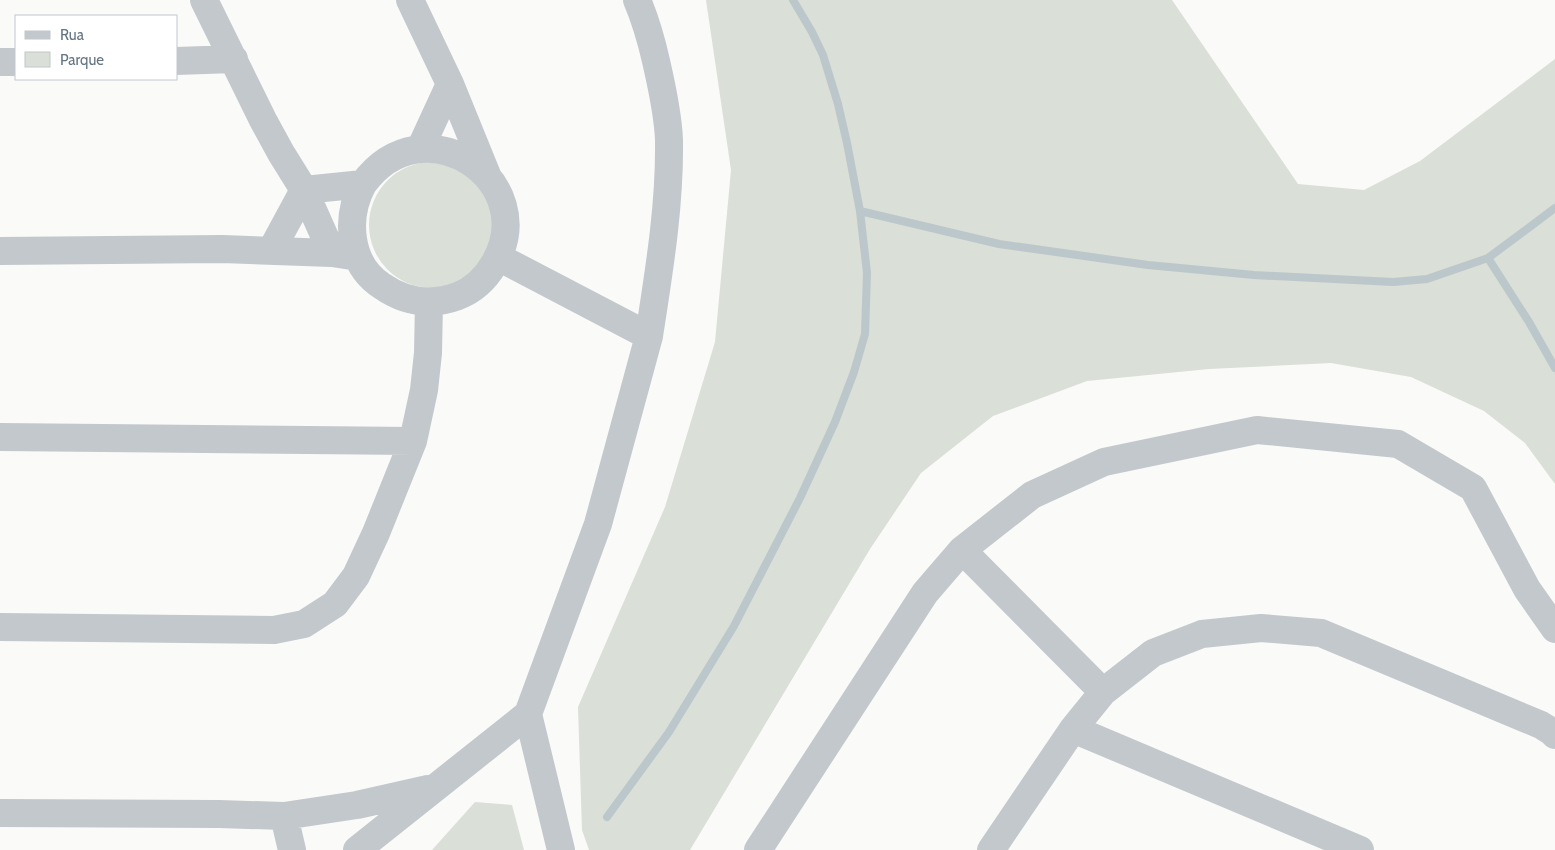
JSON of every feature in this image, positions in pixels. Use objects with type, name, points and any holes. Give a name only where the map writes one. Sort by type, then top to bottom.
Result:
[{"type":"street","points":[[204,0],[281,153],[345,255],[387,289],[412,300],[429,302],[446,300],[462,294],[477,284],[489,272],[498,257],[504,241],[505,224],[497,190],[487,176],[472,162],[457,154],[439,149],[409,150],[387,160],[363,184],[354,206],[351,223],[353,240],[345,255]]},
{"type":"street","points":[[410,0],[450,84],[487,176]]},
{"type":"street","points":[[357,850],[528,714],[598,524],[649,336],[664,222],[669,138],[662,88],[646,20],[637,0]]},
{"type":"street","points":[[178,61],[234,60]]},
{"type":"street","points":[[0,62],[15,62]]},
{"type":"street","points":[[420,149],[450,84]]},
{"type":"street","points":[[304,190],[363,184]]},
{"type":"street","points":[[271,251],[304,190]]},
{"type":"street","points":[[0,251],[222,249],[345,255]]},
{"type":"street","points":[[498,257],[649,336]]},
{"type":"street","points":[[0,627],[274,630],[304,624],[335,604],[356,576],[376,533],[413,441],[424,390],[428,353],[429,302]]},
{"type":"street","points":[[758,850],[925,593],[962,550],[1032,495],[1104,462],[1257,430],[1398,444],[1473,488],[1527,589],[1555,630]]},
{"type":"street","points":[[0,437],[413,441]]},
{"type":"street","points":[[962,550],[1102,692]]},
{"type":"street","points":[[991,850],[1073,729],[1102,692],[1153,652],[1202,634],[1261,628],[1321,633],[1554,730]]},
{"type":"street","points":[[528,714],[561,850]]},
{"type":"street","points":[[1073,729],[1360,850]]},
{"type":"street","points":[[0,814],[219,814],[284,816],[357,805],[437,787]]},
{"type":"street","points":[[284,816],[292,850]]},
{"type":"green space","points":[[706,0],[1172,0],[1298,184],[1364,190],[1420,161],[1555,59],[1555,484],[1525,443],[1484,411],[1411,377],[1331,363],[1209,369],[1087,381],[993,416],[921,473],[870,549],[690,850],[589,850],[582,830],[578,707],[665,507],[715,342],[731,170]]},
{"type":"green space","points":[[432,162],[456,167],[476,181],[490,201],[495,225],[490,249],[476,269],[456,283],[432,288],[408,283],[388,269],[374,249],[369,225],[374,201],[388,181],[408,167]]},
{"type":"green space","points":[[475,802],[512,805],[524,850],[432,850]]},
{"type":"waterway","points":[[607,817],[669,732],[734,626],[800,498],[835,422],[854,372],[865,334],[867,273],[860,211],[847,143],[838,104],[823,55],[793,0]]},
{"type":"waterway","points":[[860,211],[999,244],[1148,265],[1254,275],[1393,282],[1427,279],[1488,258],[1555,208]]},
{"type":"waterway","points":[[1488,258],[1529,322],[1555,368]]}]
